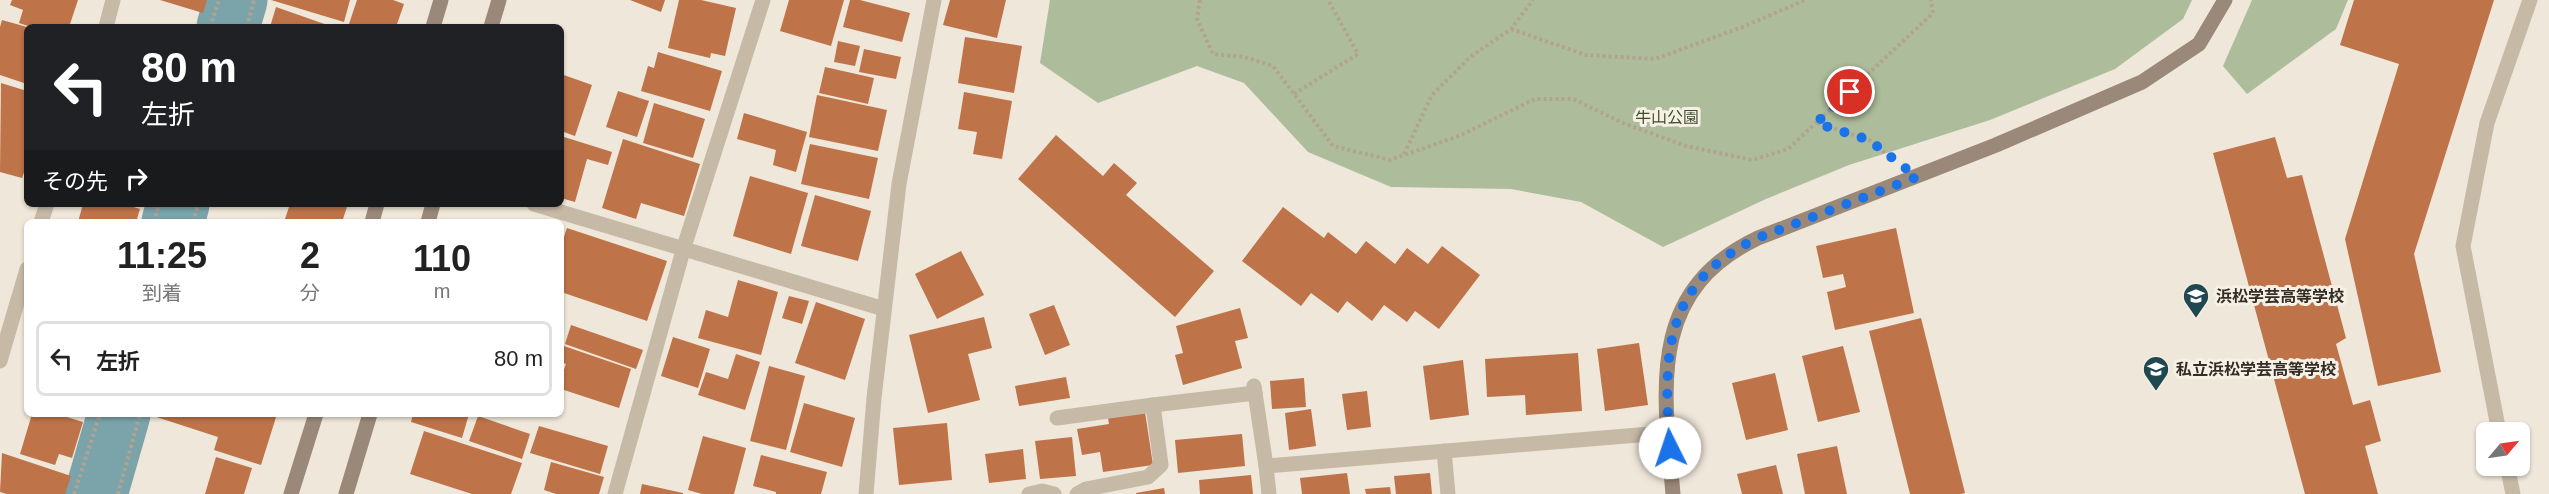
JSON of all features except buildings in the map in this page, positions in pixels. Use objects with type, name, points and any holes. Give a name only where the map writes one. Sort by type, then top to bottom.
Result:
[{"type":"street","points":[[107,24],[113,0]]},
{"type":"street","points":[[434,24],[441,0]]},
{"type":"street","points":[[492,24],[499,0]]},
{"type":"street","points":[[615,494],[684,247],[763,0]]},
{"type":"street","points":[[866,494],[899,184],[934,0]]},
{"type":"street","points":[[1673,494],[1666,396],[1669,355],[1679,314],[1692,290],[1703,276],[1738,248],[1996,145],[2142,81],[2199,44],[2225,0]]},
{"type":"street","points":[[2497,422],[2463,246],[2487,123],[2530,0]]},
{"type":"street","points":[[544,207],[684,247],[884,309]]},
{"type":"street","points":[[0,361],[24,279]]},
{"type":"street","points":[[1058,418],[1254,389],[1269,494]]},
{"type":"street","points":[[1077,494],[1086,489],[1148,477],[1161,465],[1153,405]]},
{"type":"street","points":[[291,494],[315,417]]},
{"type":"street","points":[[346,494],[369,417]]},
{"type":"street","points":[[1266,466],[1650,434]]},
{"type":"street","points":[[1444,451],[1448,494]]},
{"type":"street","points":[[2510,476],[2514,494]]},
{"type":"street","points":[[1029,494],[1042,491],[1054,494]]},
{"type":"path","points":[[211,24],[219,0]]},
{"type":"path","points":[[248,24],[254,0]]},
{"type":"path","points":[[1200,0],[1197,19],[1213,54],[1244,57],[1273,66],[1333,146],[1390,160],[1459,136],[1535,99],[1573,99],[1623,123],[1686,146],[1752,160],[1788,149],[1934,13],[1931,0]]},
{"type":"path","points":[[1294,94],[1358,54],[1328,0]]},
{"type":"path","points":[[1403,156],[1432,95],[1470,57],[1511,29],[1533,0]]},
{"type":"path","points":[[1511,29],[1586,55],[1655,58],[1745,26],[1805,0]]},
{"type":"path","points":[[1816,123],[1869,140],[1917,177]]},
{"type":"path","points":[[74,494],[99,417]]},
{"type":"path","points":[[118,494],[139,417]]},
{"type":"green space","name":"牛山公園","points":[[1050,0],[2192,0],[2183,19],[2115,69],[1990,120],[1849,165],[1766,199],[1663,247],[1581,202],[1511,189],[1391,187],[1308,152],[1244,83],[1197,66],[1098,103],[1040,63]]},
{"type":"green space","points":[[2252,0],[2348,0],[2336,29],[2247,94],[2223,66]]},
{"type":"waterway","points":[[229,24],[236,0]]},
{"type":"waterway","points":[[174,219],[177,207]]},
{"type":"waterway","points":[[96,494],[118,417]]},
{"type":"place","name":"浜松学芸高等学校","points":[[2196,319]]},
{"type":"place","name":"私立浜松学芸高等学校","points":[[2156,392]]},
{"type":"route","points":[[1670,448],[1666,396],[1672,337],[1682,306],[1703,276],[1738,248],[1758,238],[1917,177],[1869,140],[1816,123],[1850,92]]}]
